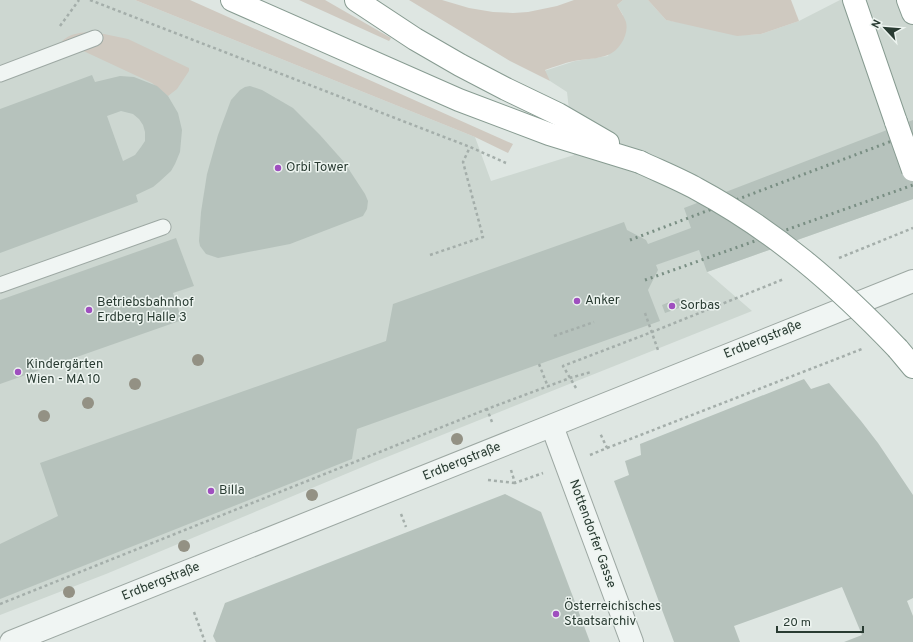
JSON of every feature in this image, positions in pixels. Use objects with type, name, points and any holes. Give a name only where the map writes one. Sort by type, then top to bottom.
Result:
[{"type":"highway","points":[[232,0],[459,100],[549,134],[640,162]]},
{"type":"highway","points":[[356,0],[460,65],[558,114],[640,162],[696,188],[734,210],[772,235],[848,298],[898,349],[913,367]]},
{"type":"highway","points":[[854,0],[913,170]]},
{"type":"highway","points":[[908,0],[913,13]]},
{"type":"street","name":"Erdbergstraße","points":[[11,642],[913,281]]},
{"type":"street","name":"Nottendorfer Gasse","points":[[552,426],[632,642]]},
{"type":"lane","points":[[0,74],[95,38]]},
{"type":"lane","points":[[0,285],[163,228]]},
{"type":"path","points":[[90,0],[470,147],[506,163]]},
{"type":"path","points":[[430,255],[483,237],[463,162],[470,147]]},
{"type":"path","points":[[833,260],[913,228]]},
{"type":"path","points":[[591,372],[570,378],[563,366],[790,277]]},
{"type":"path","points":[[645,313],[658,350]]},
{"type":"path","points":[[554,336],[594,322]]},
{"type":"path","points":[[607,448],[866,347]]},
{"type":"path","points":[[539,364],[548,387]]},
{"type":"path","points":[[0,604],[488,410]]},
{"type":"path","points":[[487,480],[516,483]]},
{"type":"path","points":[[399,510],[406,527]]},
{"type":"path","points":[[194,612],[205,642]]},
{"type":"shaded area","points":[[0,0],[135,0],[475,137],[491,181],[574,155],[567,92],[550,81],[544,71],[575,61],[608,56],[623,15],[617,5],[623,0],[648,0],[666,20],[749,35],[761,34],[799,21],[840,0],[913,0],[913,199],[707,272],[752,311],[372,463],[106,574],[0,615]]},
{"type":"shaded area","points":[[135,0],[190,0],[513,144],[508,153],[475,137]]},
{"type":"shaded area","points":[[299,0],[325,0],[391,38],[389,41]]},
{"type":"shaded area","points":[[409,0],[442,0],[469,8],[493,12],[513,13],[528,12],[557,6],[574,0],[623,0],[617,5],[627,27],[623,41],[612,53],[596,58],[570,62],[545,70],[550,81],[510,61]]},
{"type":"shaded area","points":[[648,0],[791,0],[799,21],[761,34],[737,36],[666,20]]},
{"type":"shaded area","points":[[88,32],[128,39],[189,68],[189,71],[177,89],[168,96],[152,83],[62,41],[74,34]]},
{"type":"building","points":[[92,75],[95,82],[120,76],[134,77],[157,86],[168,96],[178,113],[182,130],[180,152],[171,171],[153,187],[136,195],[138,202],[0,253],[0,109]],"holes":[[[121,111],[133,114],[143,125],[145,141],[135,155],[123,161],[107,116]]]},
{"type":"building","name":"Orbi Tower","points":[[250,86],[262,90],[293,108],[320,135],[344,162],[365,194],[368,201],[367,209],[363,216],[290,244],[218,258],[206,254],[200,246],[199,241],[201,212],[207,174],[218,135],[231,100],[240,90]]},
{"type":"building","points":[[913,120],[913,199],[707,272],[699,250],[656,265],[658,270],[648,290],[660,321],[357,429],[352,459],[0,599],[0,544],[58,516],[40,463],[386,341],[393,304],[624,222],[627,230],[646,240],[648,244],[691,228],[684,208]]},
{"type":"building","name":"Betriebsbahnhof Erdberg Halle 3","points":[[176,238],[194,286],[173,293],[182,320],[0,384],[0,300]]},
{"type":"building","name":"Sorbas","points":[[679,298],[682,307],[665,313],[662,305]]},
{"type":"building","points":[[804,379],[811,389],[829,383],[878,443],[913,495],[913,598],[907,601],[913,616],[913,642],[844,642],[862,635],[842,587],[734,626],[740,642],[674,642],[614,481],[629,475],[625,461],[641,455],[640,444]]},
{"type":"building","points":[[505,494],[541,512],[590,642],[216,642],[213,636],[225,603]]},
{"type":"railway","points":[[630,240],[913,133]]},
{"type":"railway","points":[[645,280],[913,185]]},
{"type":"place","name":"Orbi Tower","points":[[278,168]]},
{"type":"place","name":"Anker","points":[[577,301]]},
{"type":"place","name":"Sorbas","points":[[672,306]]},
{"type":"place","name":"Betriebsbahnhof Erdberg Halle 3","points":[[89,310]]},
{"type":"place","name":"Kindergärten Wien - MA 10","points":[[18,372]]},
{"type":"place","name":"Billa","points":[[211,491]]},
{"type":"place","name":"Österreichisches Staatsarchiv","points":[[556,614]]}]
